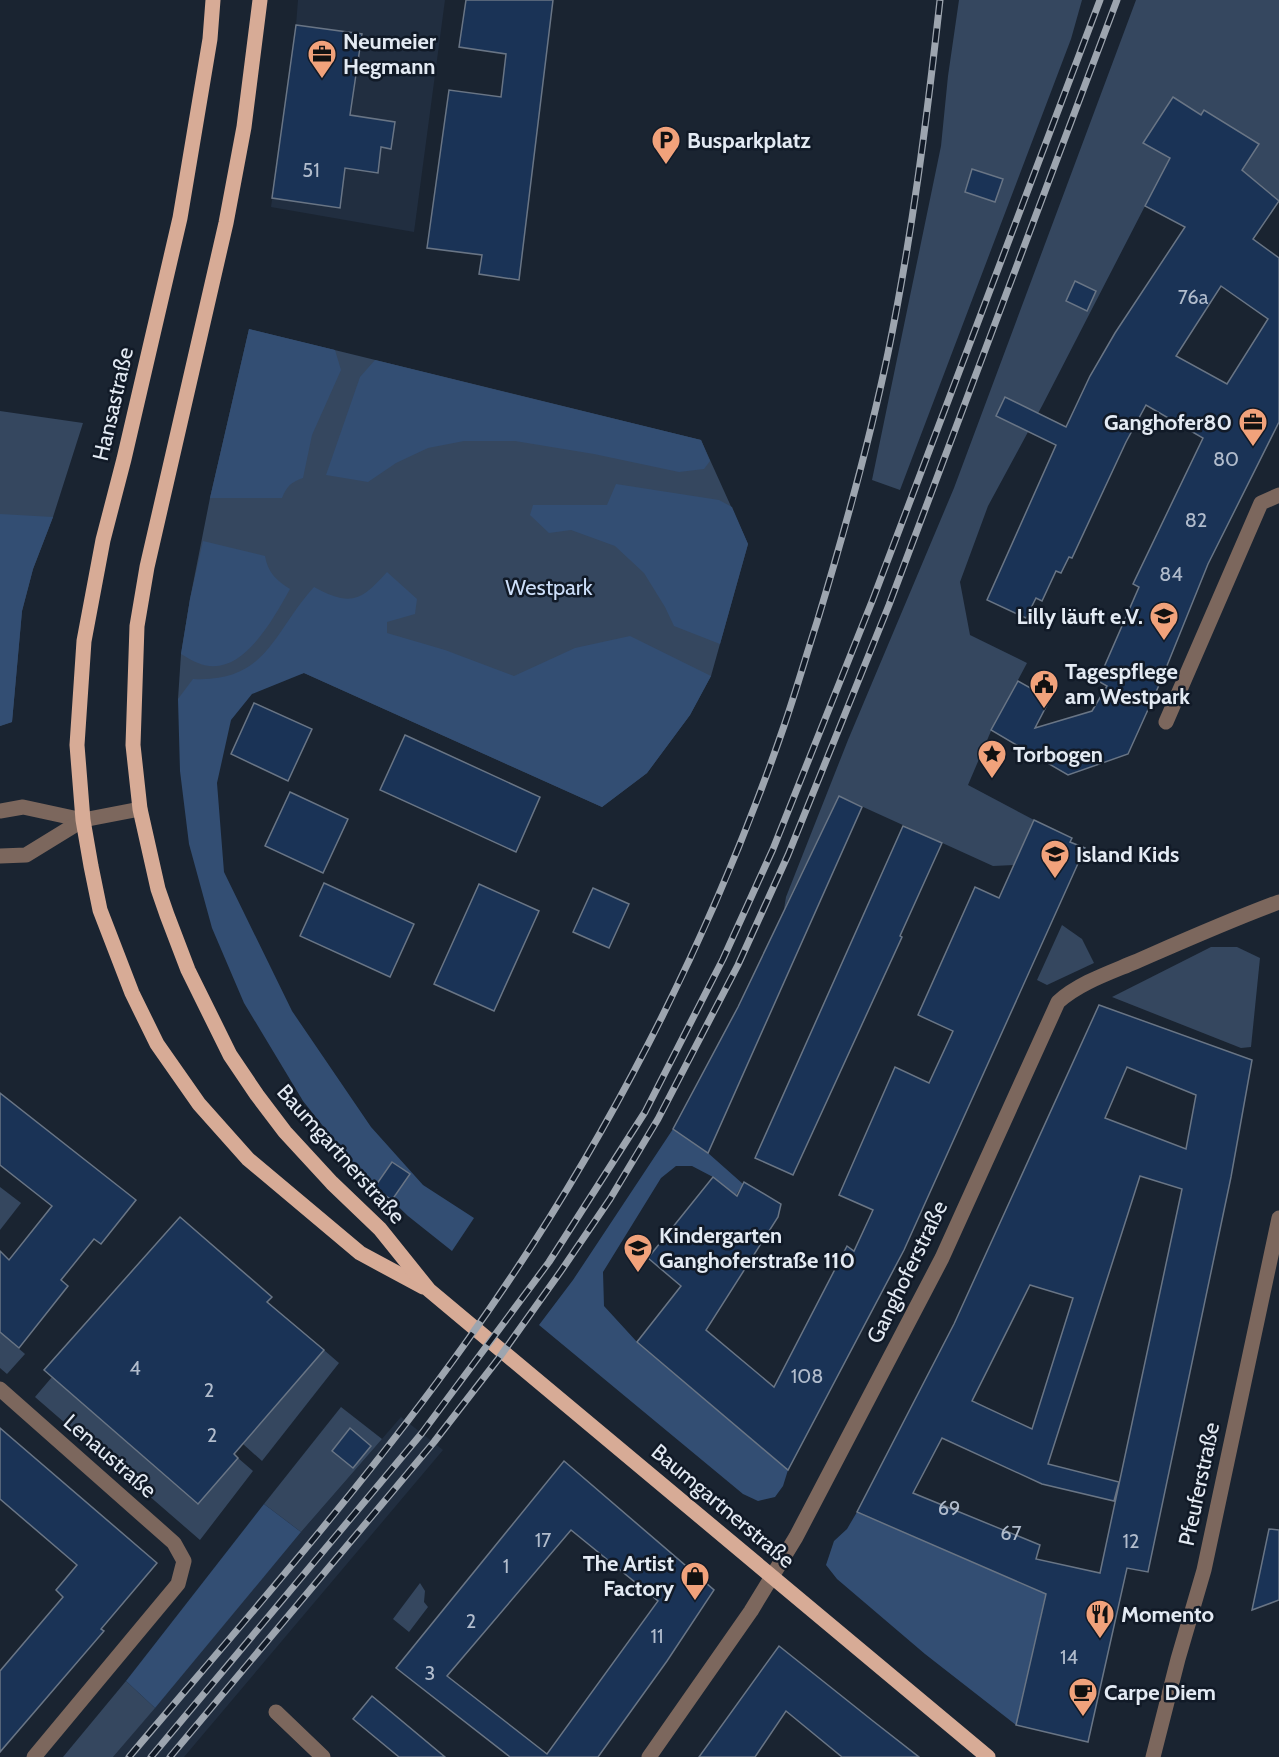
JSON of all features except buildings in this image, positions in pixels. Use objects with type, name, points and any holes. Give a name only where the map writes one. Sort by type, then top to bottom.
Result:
[{"type":"main road","name":"Hansastraße","points":[[83,820],[77,745],[82,665],[92,593],[180,218],[210,39],[213,0]]},
{"type":"main road","points":[[140,810],[133,745],[138,626],[147,567],[228,212],[244,127],[260,0]]},
{"type":"main road","name":"Baumgartnerstraße","points":[[140,810],[166,915],[188,970],[230,1055],[285,1132],[332,1184],[380,1229],[429,1290]]},
{"type":"main road","name":"Baumgartnerstraße","points":[[83,820],[100,910],[115,951],[158,1044],[199,1104],[248,1159],[360,1253],[429,1290],[988,1757]]},
{"type":"street","points":[[1166,722],[1261,503],[1279,495]]},
{"type":"street","points":[[0,812],[23,807],[83,820]]},
{"type":"street","points":[[0,856],[26,855],[83,820],[140,810]]},
{"type":"street","name":"Ganghoferstraße","points":[[649,1757],[751,1611],[796,1537],[942,1258],[1058,1002],[1067,994],[1112,972],[1229,920],[1279,902]]},
{"type":"street","name":"Pfeuferstraße","points":[[1153,1757],[1204,1570],[1274,1271],[1279,1218]]},
{"type":"street","name":"Lenaustraße","points":[[0,1389],[174,1543],[184,1561],[178,1584],[34,1757]]},
{"type":"street","points":[[276,1712],[323,1757]]},
{"type":"shaded area","points":[[298,0],[445,0],[414,232],[271,207]]},
{"type":"shaded area","points":[[249,329],[335,350],[341,370],[312,435],[303,478],[290,485],[282,498],[210,498]]},
{"type":"shaded area","points":[[375,360],[701,440],[710,461],[704,469],[679,472],[594,454],[515,441],[464,441],[428,448],[396,463],[368,482],[326,475],[360,377]]},
{"type":"shaded area","points":[[616,484],[719,500],[732,507],[748,544],[720,644],[674,626],[644,573],[615,546],[571,530],[549,533],[530,515],[533,505],[607,505]]},
{"type":"shaded area","points":[[0,514],[53,517],[33,569],[22,611],[12,722],[0,726]]},
{"type":"shaded area","points":[[203,541],[265,556],[273,576],[290,589],[254,644],[242,655],[228,663],[214,666],[198,663],[181,654]]},
{"type":"shaded area","points":[[387,572],[417,599],[415,614],[387,622],[387,633],[445,650],[514,676],[575,648],[630,636],[711,676],[690,715],[647,773],[602,807],[304,673],[252,694],[231,720],[217,783],[224,872],[292,1011],[371,1127],[423,1185],[474,1218],[452,1251],[408,1216],[350,1160],[303,1101],[244,1003],[212,928],[189,844],[180,771],[178,699],[193,679],[218,678],[237,673],[253,664],[266,651],[314,587],[337,597],[355,598],[370,589]]},
{"type":"shaded area","points":[[673,1129],[708,1153],[743,1184],[736,1195],[713,1177],[692,1166],[676,1166],[661,1178],[603,1272],[604,1306],[637,1342],[788,1470],[783,1486],[775,1497],[758,1501],[743,1494],[539,1325],[573,1280]]},
{"type":"shaded area","points":[[401,1417],[443,1450],[184,1757],[113,1757],[301,1532]]},
{"type":"shaded area","points":[[264,1504],[301,1532],[155,1708],[126,1681]]},
{"type":"shaded area","points":[[857,1512],[1027,1586],[1028,1584],[1047,1588],[1016,1725],[925,1654],[837,1579],[826,1565],[834,1541],[847,1529]]},
{"type":"green space","points":[[959,0],[1082,0],[1071,39],[900,490],[872,480],[941,146]]},
{"type":"green space","points":[[1136,0],[1279,0],[1279,201],[1233,162],[1145,206],[988,506],[960,582],[970,635],[1027,663],[991,731],[968,785],[1034,820],[1014,865],[993,866],[839,796],[784,909],[786,897],[848,740],[954,488]]},
{"type":"green space","name":"Westpark","points":[[249,329],[701,440],[748,544],[711,676],[690,715],[647,773],[602,807],[304,673],[178,699],[181,654],[190,599],[210,498]]},
{"type":"green space","points":[[0,411],[83,423],[53,517],[33,569],[22,611],[12,722],[0,726]]},
{"type":"green space","points":[[1062,925],[1082,939],[1094,963],[1047,985],[1037,980]]},
{"type":"green space","points":[[1211,947],[1237,947],[1260,958],[1251,1047],[1241,1048],[1112,997]]},
{"type":"green space","points":[[0,1187],[21,1203],[0,1230]]},
{"type":"green space","points":[[0,1332],[25,1354],[7,1374],[0,1368]]},
{"type":"green space","points":[[324,1350],[339,1363],[262,1461],[243,1444]]},
{"type":"green space","points":[[52,1377],[197,1504],[238,1458],[253,1471],[200,1540],[35,1397]]},
{"type":"green space","points":[[341,1407],[382,1439],[301,1532],[264,1504]]},
{"type":"green space","points":[[420,1583],[425,1591],[424,1602],[428,1607],[409,1632],[393,1619]]},
{"type":"green space","points":[[126,1681],[155,1708],[113,1757],[63,1757]]},
{"type":"railway","points":[[129,1757],[345,1501],[467,1341],[563,1197],[648,1045],[686,967],[722,888],[784,726],[837,555],[873,421],[897,309],[912,221],[940,0]]},
{"type":"railway","points":[[151,1757],[422,1433],[549,1262],[645,1112],[723,959],[773,849],[873,599],[1100,0]]},
{"type":"railway","points":[[170,1757],[434,1442],[499,1358],[610,1199],[658,1119],[738,965],[788,855],[889,605],[1117,0]]},
{"type":"place","name":"Neumeier Heg‍mann","points":[[322,80]]},
{"type":"place","name":"Busparkplatz","points":[[666,166]]},
{"type":"place","name":"Ganghofer80","points":[[1253,448]]},
{"type":"place","name":"Lilly läuft e.V.","points":[[1164,642]]},
{"type":"place","name":"Tagespflege am Westpark","points":[[1044,710]]},
{"type":"place","name":"Torbogen","points":[[992,780]]},
{"type":"place","name":"Island Kids","points":[[1055,880]]},
{"type":"place","name":"Kindergarten Ganghoferstraße 110","points":[[638,1274]]},
{"type":"place","name":"The Artist Factory","points":[[695,1602]]},
{"type":"place","name":"Momento","points":[[1100,1640]]},
{"type":"place","name":"Carpe Diem","points":[[1083,1718]]}]
